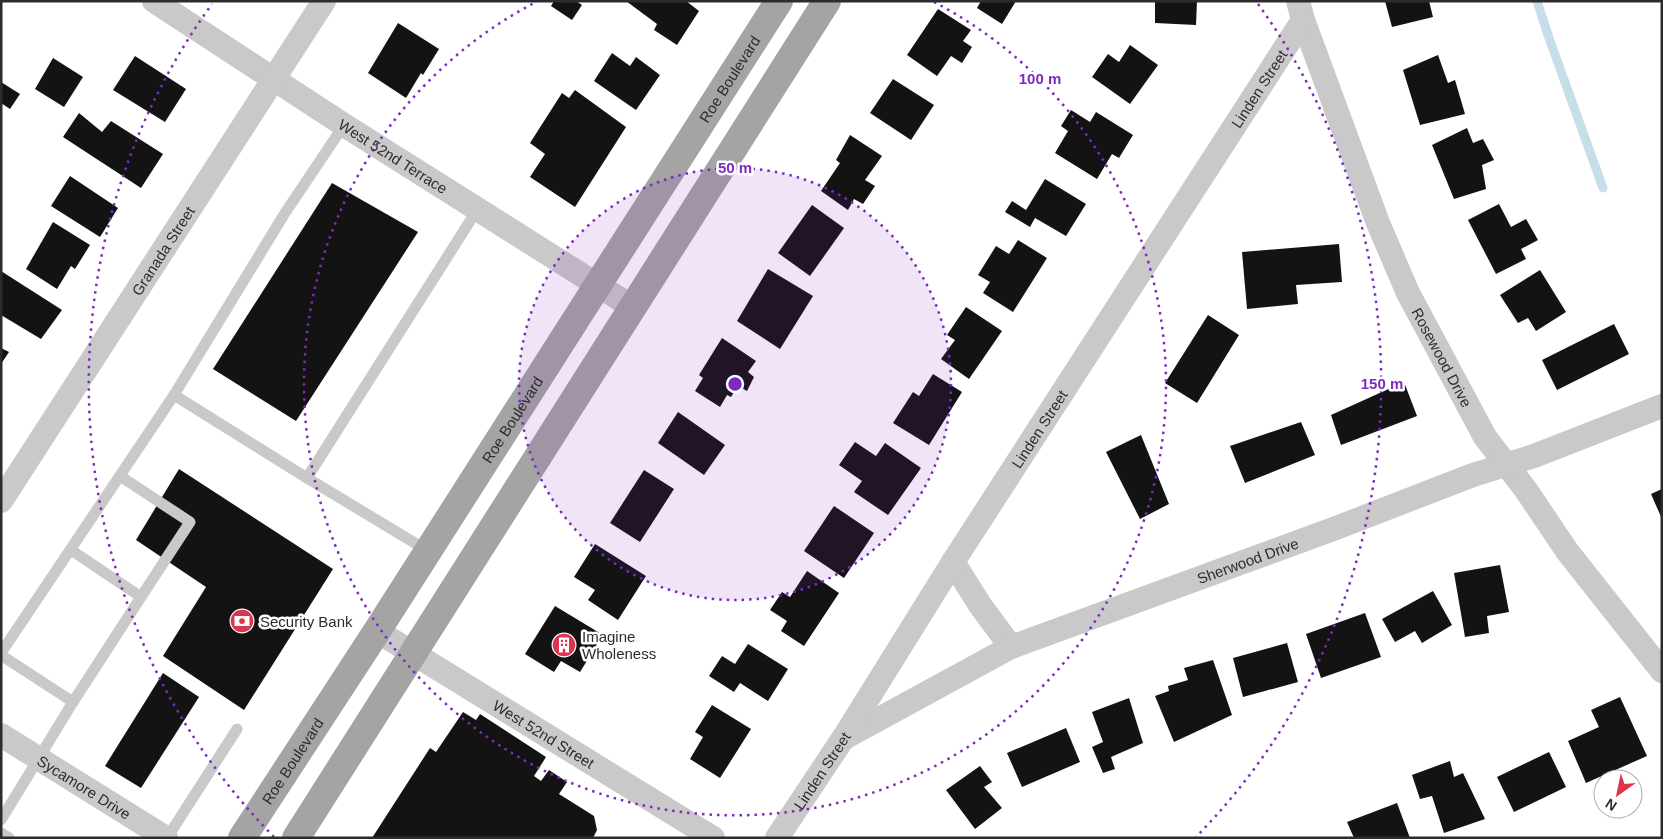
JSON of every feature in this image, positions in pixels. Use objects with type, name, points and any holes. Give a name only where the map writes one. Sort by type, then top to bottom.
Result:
[{"type":"main road","name":"Roe Boulevard","points":[[242,838],[428,551],[779,1]]},
{"type":"main road","points":[[296,838],[827,1]]},
{"type":"street","name":"West 52nd Terrace","points":[[154,1],[344,125],[634,308]]},
{"type":"street","name":"Granada Street","points":[[1,501],[324,1]]},
{"type":"street","name":"Rosewood Drive","points":[[1300,10],[1378,223],[1408,293],[1486,437],[1526,490],[1567,551],[1662,670]]},
{"type":"street","name":"Linden Street","points":[[777,838],[844,738],[952,562],[1300,10]]},
{"type":"street","name":"Sherwood Drive","points":[[844,738],[1011,647],[1336,528],[1473,475],[1534,456],[1662,406]]},
{"type":"street","points":[[952,562],[980,605],[1011,647]]},
{"type":"street","name":"West 52nd Street","points":[[376,631],[713,838]]},
{"type":"street","name":"Sycamore Drive","points":[[1,735],[166,838]]},
{"type":"lane","points":[[74,702],[1,654],[174,395],[285,213],[344,125]]},
{"type":"lane","points":[[307,478],[478,210]]},
{"type":"lane","points":[[174,395],[428,551]]},
{"type":"lane","points":[[1,820],[74,702],[190,522],[120,476]]},
{"type":"lane","points":[[71,550],[141,597]]},
{"type":"lane","points":[[166,838],[237,729]]},
{"type":"lane","points":[[1,833],[9,838]]},
{"type":"building","points":[[554,1],[576,1],[582,5],[572,20],[551,6]]},
{"type":"building","points":[[626,1],[686,1],[699,11],[677,45],[654,30],[657,24]]},
{"type":"building","points":[[981,1],[1016,1],[1002,24],[977,8]]},
{"type":"building","points":[[1155,1],[1197,1],[1196,25],[1155,23]]},
{"type":"building","points":[[1385,1],[1429,1],[1433,17],[1392,27]]},
{"type":"building","points":[[938,9],[971,30],[963,41],[972,47],[962,63],[951,56],[937,76],[907,55]]},
{"type":"building","points":[[398,23],[439,49],[423,75],[421,73],[406,98],[368,73]]},
{"type":"building","points":[[1130,45],[1158,65],[1130,104],[1092,77],[1108,54],[1119,62]]},
{"type":"building","points":[[612,53],[630,66],[636,57],[660,75],[636,110],[594,81]]},
{"type":"building","points":[[1438,55],[1448,83],[1455,80],[1465,114],[1420,125],[1403,70]]},
{"type":"building","points":[[135,56],[186,89],[165,122],[113,90]]},
{"type":"building","points":[[53,58],[83,77],[64,107],[35,89]]},
{"type":"building","points":[[893,79],[934,105],[911,140],[870,113]]},
{"type":"building","points":[[1,82],[20,94],[10,109],[1,103]]},
{"type":"building","points":[[575,90],[626,127],[575,207],[530,177],[545,154],[530,143],[562,93],[569,98]]},
{"type":"building","points":[[1071,110],[1090,122],[1096,112],[1133,135],[1119,158],[1112,154],[1097,179],[1055,153],[1068,131],[1061,126]]},
{"type":"building","points":[[79,113],[102,132],[111,121],[163,154],[141,188],[63,137]]},
{"type":"building","points":[[1467,128],[1473,143],[1483,139],[1494,160],[1482,165],[1486,189],[1454,199],[1432,145]]},
{"type":"building","points":[[850,135],[882,156],[865,180],[875,186],[863,204],[854,199],[848,210],[821,191],[840,163],[836,160]]},
{"type":"building","points":[[70,176],[118,208],[100,237],[51,206]]},
{"type":"building","points":[[1045,179],[1086,204],[1066,236],[1035,218],[1030,227],[1005,212],[1012,201],[1026,210]]},
{"type":"building","points":[[332,183],[418,232],[296,421],[213,369]]},
{"type":"building","points":[[1499,204],[1511,227],[1526,219],[1538,240],[1521,249],[1526,259],[1496,274],[1468,220]]},
{"type":"building","points":[[812,205],[844,228],[810,276],[778,253]]},
{"type":"building","points":[[53,222],[90,245],[75,269],[71,266],[57,289],[26,269]]},
{"type":"building","points":[[1018,240],[1047,258],[1013,312],[983,293],[990,282],[978,275],[996,246],[1009,254]]},
{"type":"building","points":[[1339,244],[1342,282],[1296,285],[1298,304],[1247,309],[1242,252]]},
{"type":"building","points":[[768,269],[813,296],[780,349],[737,321]]},
{"type":"building","points":[[1540,270],[1566,312],[1536,331],[1528,318],[1518,323],[1500,295]]},
{"type":"building","points":[[1,271],[62,310],[41,339],[1,315]]},
{"type":"building","points":[[966,307],[1002,331],[969,379],[941,359],[955,340],[947,335]]},
{"type":"building","points":[[1208,315],[1239,335],[1197,403],[1165,383]]},
{"type":"building","points":[[1614,324],[1629,354],[1557,390],[1542,360]]},
{"type":"building","points":[[722,338],[756,361],[748,372],[754,377],[747,391],[738,386],[731,397],[727,395],[720,407],[695,391],[703,378],[699,375]]},
{"type":"building","points":[[1,348],[9,352],[1,364]]},
{"type":"building","points":[[933,374],[962,392],[929,445],[893,423],[913,392],[919,396]]},
{"type":"building","points":[[1404,382],[1417,416],[1341,445],[1331,415]]},
{"type":"building","points":[[678,412],[725,445],[704,475],[658,443]]},
{"type":"building","points":[[1301,422],[1315,455],[1245,483],[1230,446]]},
{"type":"building","points":[[1141,435],[1169,504],[1140,519],[1106,452]]},
{"type":"building","points":[[855,442],[876,456],[885,443],[921,468],[888,515],[854,492],[862,481],[839,465]]},
{"type":"building","name":"Security Bank","points":[[179,469],[333,569],[244,710],[163,656],[206,587],[136,540]]},
{"type":"building","points":[[644,470],[674,489],[640,542],[610,523]]},
{"type":"building","points":[[1662,489],[1662,519],[1651,494]]},
{"type":"building","points":[[834,506],[874,533],[844,578],[804,551]]},
{"type":"building","points":[[595,544],[646,576],[618,620],[588,600],[595,590],[574,577]]},
{"type":"building","points":[[1500,565],[1509,612],[1487,616],[1489,633],[1465,637],[1454,573]]},
{"type":"building","points":[[807,571],[839,593],[804,646],[781,631],[787,621],[770,610],[782,592],[790,597]]},
{"type":"building","points":[[1433,591],[1452,625],[1422,643],[1415,631],[1395,642],[1382,619]]},
{"type":"building","name":"Imagine Wholeness","points":[[555,606],[603,635],[580,672],[561,661],[554,672],[525,654]]},
{"type":"building","points":[[1365,613],[1381,657],[1321,678],[1306,634]]},
{"type":"building","points":[[1287,643],[1298,682],[1243,697],[1233,658]]},
{"type":"building","points":[[748,644],[788,669],[768,701],[740,683],[734,692],[709,676],[722,656],[735,664]]},
{"type":"building","points":[[1213,660],[1232,715],[1174,742],[1155,696],[1169,691],[1168,686],[1188,680],[1184,668]]},
{"type":"building","points":[[163,673],[199,697],[141,788],[105,766]]},
{"type":"building","points":[[1620,697],[1647,756],[1618,769],[1593,769],[1593,780],[1586,783],[1568,741],[1599,727],[1591,710]]},
{"type":"building","points":[[1129,698],[1143,743],[1111,757],[1115,769],[1103,773],[1092,747],[1103,742],[1092,712]]},
{"type":"building","points":[[712,705],[751,729],[720,778],[690,759],[703,737],[695,732]]},
{"type":"building","points":[[463,712],[476,720],[480,714],[546,757],[534,776],[541,781],[549,770],[567,782],[559,794],[594,816],[597,830],[593,838],[372,838],[430,748],[436,752]]},
{"type":"building","points":[[1066,728],[1080,762],[1022,787],[1007,753]]},
{"type":"building","points":[[1549,752],[1566,787],[1514,812],[1497,777]]},
{"type":"building","points":[[1450,761],[1454,777],[1463,773],[1485,819],[1444,833],[1432,796],[1420,799],[1412,775]]},
{"type":"building","points":[[980,766],[992,782],[984,787],[1002,808],[975,829],[946,790]]},
{"type":"building","points":[[1397,803],[1410,838],[1354,838],[1347,822]]},
{"type":"waterway","points":[[1537,1],[1603,188]]},
{"type":"place","name":"Security Bank","points":[[242,621]]},
{"type":"place","name":"Imagine Wholeness","points":[[564,645]]}]
